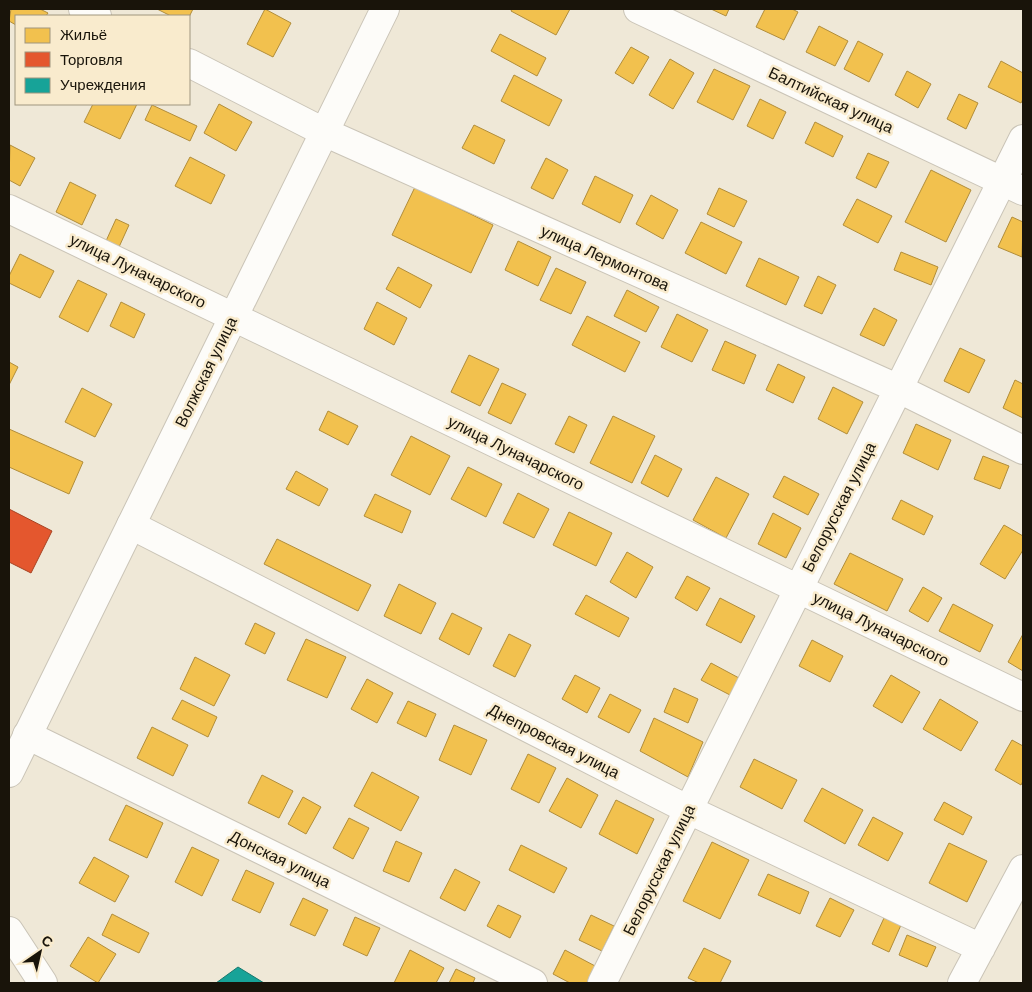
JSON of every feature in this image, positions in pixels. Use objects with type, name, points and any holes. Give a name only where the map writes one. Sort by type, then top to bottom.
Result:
[{"type":"street","points":[[83,9],[95,15]]},
{"type":"street","name":"Волжская улица","points":[[9,773],[18,743],[131,524],[385,9]]},
{"type":"street","name":"Балтийская улица","points":[[638,9],[1013,186]]},
{"type":"street","name":"улица Лермонтова","points":[[190,64],[324,132],[899,388],[1023,450]]},
{"type":"street","name":"Белорусская улица","points":[[602,983],[899,388],[1013,186],[1023,139]]},
{"type":"street","name":"улица Луначарского","points":[[9,209],[1023,697]]},
{"type":"street","name":"Днепровская улица","points":[[131,524],[689,810],[981,948]]},
{"type":"street","name":"Донская улица","points":[[18,743],[533,983]]},
{"type":"street","points":[[962,983],[1023,869]]},
{"type":"street","points":[[9,931],[44,983]]},
{"type":"building: Жильё","points":[[11,9],[40,9],[48,13],[47,15],[15,15],[15,24],[9,21]]},
{"type":"building: Жильё","points":[[157,9],[193,9],[190,15],[169,15]]},
{"type":"building: Жильё","points":[[265,9],[291,23],[273,57],[247,44]]},
{"type":"building: Жильё","points":[[512,9],[570,9],[556,35],[511,11]]},
{"type":"building: Жильё","points":[[711,9],[729,9],[726,16]]},
{"type":"building: Жильё","points":[[765,9],[792,9],[798,12],[784,40],[756,27]]},
{"type":"building: Жильё","points":[[819,26],[848,41],[835,66],[806,52]]},
{"type":"building: Жильё","points":[[500,34],[546,58],[537,76],[491,51]]},
{"type":"building: Жильё","points":[[858,41],[883,54],[869,82],[844,69]]},
{"type":"building: Жильё","points":[[631,47],[649,57],[633,84],[615,73]]},
{"type":"building: Жильё","points":[[670,59],[694,73],[673,109],[649,95]]},
{"type":"building: Жильё","points":[[1001,61],[1023,73],[1023,99],[1021,103],[988,87]]},
{"type":"building: Жильё","points":[[714,69],[750,86],[733,120],[697,102]]},
{"type":"building: Жильё","points":[[907,71],[931,84],[918,108],[895,95]]},
{"type":"building: Жильё","points":[[514,75],[562,100],[549,126],[501,101]]},
{"type":"building: Жильё","points":[[959,94],[978,103],[966,129],[947,119]]},
{"type":"building: Жильё","points":[[760,99],[786,112],[773,139],[747,126]]},
{"type":"building: Жильё","points":[[219,104],[252,122],[236,151],[204,133]]},
{"type":"building: Жильё","points":[[92,105],[137,105],[120,139],[84,122]]},
{"type":"building: Жильё","points":[[152,105],[197,126],[190,141],[145,120]]},
{"type":"building: Жильё","points":[[815,122],[843,136],[833,157],[805,143]]},
{"type":"building: Жильё","points":[[474,125],[505,140],[494,164],[462,148]]},
{"type":"building: Жильё","points":[[10,145],[35,158],[20,186],[9,180]]},
{"type":"building: Жильё","points":[[868,153],[889,162],[876,188],[856,178]]},
{"type":"building: Жильё","points":[[190,157],[225,175],[211,204],[175,186]]},
{"type":"building: Жильё","points":[[546,158],[568,170],[553,199],[531,188]]},
{"type":"building: Жильё","points":[[931,170],[971,190],[946,242],[905,222]]},
{"type":"building: Жильё","points":[[595,176],[633,195],[620,223],[582,204]]},
{"type":"building: Жильё","points":[[70,182],[96,195],[82,225],[56,212]]},
{"type":"building: Жильё","points":[[415,187],[493,225],[471,273],[392,235]]},
{"type":"building: Жильё","points":[[719,188],[747,201],[734,227],[707,214]]},
{"type":"building: Жильё","points":[[651,195],[678,210],[663,239],[636,224]]},
{"type":"building: Жильё","points":[[857,199],[892,216],[878,243],[843,225]]},
{"type":"building: Жильё","points":[[1012,217],[1023,222],[1022,257],[998,247]]},
{"type":"building: Жильё","points":[[116,219],[129,225],[119,247],[106,241]]},
{"type":"building: Жильё","points":[[701,222],[742,242],[726,274],[685,253]]},
{"type":"building: Жильё","points":[[518,241],[551,257],[538,286],[505,270]]},
{"type":"building: Жильё","points":[[901,252],[938,267],[931,285],[894,270]]},
{"type":"building: Жильё","points":[[20,254],[54,271],[40,298],[9,283],[9,276]]},
{"type":"building: Жильё","points":[[759,258],[799,277],[786,305],[746,286]]},
{"type":"building: Жильё","points":[[398,267],[432,285],[420,308],[386,289]]},
{"type":"building: Жильё","points":[[556,268],[586,282],[571,314],[540,300]]},
{"type":"building: Жильё","points":[[818,276],[836,285],[822,314],[804,306]]},
{"type":"building: Жильё","points":[[78,280],[107,294],[88,332],[59,317]]},
{"type":"building: Жильё","points":[[627,290],[659,307],[646,332],[614,316]]},
{"type":"building: Жильё","points":[[121,302],[145,314],[134,338],[110,326]]},
{"type":"building: Жильё","points":[[377,302],[407,318],[394,345],[364,329]]},
{"type":"building: Жильё","points":[[874,308],[897,320],[884,346],[860,335]]},
{"type":"building: Жильё","points":[[677,314],[708,330],[692,362],[661,347]]},
{"type":"building: Жильё","points":[[587,316],[640,342],[625,372],[572,345]]},
{"type":"building: Жильё","points":[[725,341],[756,355],[744,384],[712,370]]},
{"type":"building: Жильё","points":[[960,348],[985,360],[969,393],[944,381]]},
{"type":"building: Жильё","points":[[469,355],[499,369],[480,406],[451,392]]},
{"type":"building: Жильё","points":[[9,362],[18,367],[9,385]]},
{"type":"building: Жильё","points":[[778,364],[805,377],[793,403],[766,390]]},
{"type":"building: Жильё","points":[[1015,380],[1023,384],[1023,418],[1003,408]]},
{"type":"building: Жильё","points":[[502,383],[526,394],[511,424],[488,413]]},
{"type":"building: Жильё","points":[[833,387],[863,402],[847,434],[818,419]]},
{"type":"building: Жильё","points":[[82,388],[112,404],[95,437],[65,422]]},
{"type":"building: Жильё","points":[[328,411],[358,426],[348,445],[319,430]]},
{"type":"building: Жильё","points":[[569,416],[587,425],[574,453],[555,444]]},
{"type":"building: Жильё","points":[[613,416],[655,436],[632,483],[590,463]]},
{"type":"building: Жильё","points":[[916,424],[951,440],[938,470],[903,453]]},
{"type":"building: Жильё","points":[[9,429],[83,462],[69,494],[9,467]]},
{"type":"building: Жильё","points":[[411,436],[450,456],[430,495],[391,475]]},
{"type":"building: Жильё","points":[[655,455],[682,469],[668,497],[641,483]]},
{"type":"building: Жильё","points":[[983,456],[1009,466],[1000,489],[974,479]]},
{"type":"building: Жильё","points":[[468,467],[502,484],[486,517],[451,499]]},
{"type":"building: Жильё","points":[[296,471],[328,489],[319,506],[286,489]]},
{"type":"building: Жильё","points":[[784,476],[819,494],[808,515],[773,497]]},
{"type":"building: Жильё","points":[[716,477],[749,494],[726,538],[693,520]]},
{"type":"building: Жильё","points":[[518,493],[549,509],[534,538],[503,523]]},
{"type":"building: Жильё","points":[[375,494],[411,511],[402,533],[364,516]]},
{"type":"building: Жильё","points":[[901,500],[933,516],[924,535],[892,519]]},
{"type":"building: Жильё","points":[[569,512],[612,533],[596,566],[553,545]]},
{"type":"building: Жильё","points":[[773,513],[801,528],[786,558],[758,544]]},
{"type":"building: Жильё","points":[[1004,525],[1023,536],[1023,550],[1005,579],[980,564]]},
{"type":"building: Жильё","points":[[277,539],[371,585],[358,611],[264,564]]},
{"type":"building: Жильё","points":[[627,552],[653,567],[636,598],[610,582]]},
{"type":"building: Жильё","points":[[850,553],[903,579],[887,611],[834,584]]},
{"type":"building: Жильё","points":[[687,576],[710,588],[697,611],[675,598]]},
{"type":"building: Жильё","points":[[399,584],[436,603],[421,634],[384,616]]},
{"type":"building: Жильё","points":[[923,587],[942,598],[928,622],[909,611]]},
{"type":"building: Жильё","points":[[586,595],[629,618],[619,637],[575,614]]},
{"type":"building: Жильё","points":[[720,598],[755,616],[741,643],[706,625]]},
{"type":"building: Жильё","points":[[953,604],[993,625],[980,652],[939,631]]},
{"type":"building: Жильё","points":[[452,613],[482,628],[469,655],[439,639]]},
{"type":"building: Жильё","points":[[255,623],[275,633],[265,654],[245,644]]},
{"type":"building: Жильё","points":[[509,634],[531,645],[515,677],[493,666]]},
{"type":"building: Жильё","points":[[1023,634],[1023,671],[1008,662]]},
{"type":"building: Жильё","points":[[306,639],[346,657],[327,698],[287,680]]},
{"type":"building: Жильё","points":[[812,640],[843,656],[830,682],[799,666]]},
{"type":"building: Жильё","points":[[195,657],[230,675],[214,706],[180,689]]},
{"type":"building: Жильё","points":[[711,663],[739,678],[730,695],[701,680]]},
{"type":"building: Жильё","points":[[575,675],[600,688],[587,713],[562,699]]},
{"type":"building: Жильё","points":[[891,675],[920,692],[902,723],[873,706]]},
{"type":"building: Жильё","points":[[367,679],[393,693],[377,723],[351,709]]},
{"type":"building: Жильё","points":[[674,688],[698,699],[688,723],[664,712]]},
{"type":"building: Жильё","points":[[610,694],[641,710],[629,733],[598,717]]},
{"type":"building: Жильё","points":[[940,699],[978,722],[961,751],[923,729]]},
{"type":"building: Жильё","points":[[182,700],[217,717],[208,737],[172,719]]},
{"type":"building: Жильё","points":[[408,701],[436,714],[426,737],[397,723]]},
{"type":"building: Жильё","points":[[654,718],[703,742],[688,777],[640,751]]},
{"type":"building: Жильё","points":[[454,725],[487,740],[471,775],[439,760]]},
{"type":"building: Жильё","points":[[152,727],[188,745],[173,776],[137,758]]},
{"type":"building: Жильё","points":[[1012,740],[1023,746],[1023,781],[1021,785],[995,770]]},
{"type":"building: Жильё","points":[[528,754],[556,768],[539,803],[511,789]]},
{"type":"building: Жильё","points":[[754,759],[797,780],[782,809],[740,787]]},
{"type":"building: Жильё","points":[[372,772],[419,797],[401,831],[354,806]]},
{"type":"building: Жильё","points":[[262,775],[293,791],[279,818],[248,803]]},
{"type":"building: Жильё","points":[[567,778],[598,795],[581,828],[549,811]]},
{"type":"building: Жильё","points":[[822,788],[863,810],[845,844],[804,821]]},
{"type":"building: Жильё","points":[[303,797],[321,807],[306,834],[288,824]]},
{"type":"building: Жильё","points":[[616,800],[654,819],[637,854],[599,834]]},
{"type":"building: Жильё","points":[[944,802],[972,817],[963,835],[934,820]]},
{"type":"building: Жильё","points":[[126,805],[163,823],[147,858],[109,840]]},
{"type":"building: Жильё","points":[[873,817],[903,833],[888,861],[858,845]]},
{"type":"building: Жильё","points":[[349,818],[369,828],[353,859],[333,848]]},
{"type":"building: Жильё","points":[[396,841],[422,853],[409,882],[383,871]]},
{"type":"building: Жильё","points":[[712,842],[749,860],[720,919],[683,901]]},
{"type":"building: Жильё","points":[[949,843],[987,861],[967,902],[929,883]]},
{"type":"building: Жильё","points":[[521,845],[567,868],[554,893],[509,870]]},
{"type":"building: Жильё","points":[[192,847],[219,860],[202,896],[175,882]]},
{"type":"building: Жильё","points":[[94,857],[129,876],[115,902],[79,883]]},
{"type":"building: Жильё","points":[[455,869],[480,882],[465,911],[440,898]]},
{"type":"building: Жильё","points":[[246,870],[274,883],[260,913],[232,900]]},
{"type":"building: Жильё","points":[[768,874],[809,892],[800,914],[758,895]]},
{"type":"building: Жильё","points":[[303,898],[328,910],[315,936],[290,925]]},
{"type":"building: Жильё","points":[[830,898],[854,910],[840,937],[816,926]]},
{"type":"building: Жильё","points":[[498,905],[521,916],[510,938],[487,926]]},
{"type":"building: Жильё","points":[[112,914],[149,933],[139,953],[102,935]]},
{"type":"building: Жильё","points":[[591,915],[614,926],[602,951],[579,940]]},
{"type":"building: Жильё","points":[[355,917],[380,928],[367,956],[343,945]]},
{"type":"building: Жильё","points":[[884,918],[901,925],[889,952],[872,944]]},
{"type":"building: Жильё","points":[[907,935],[936,947],[927,967],[899,955]]},
{"type":"building: Жильё","points":[[88,937],[116,954],[98,983],[70,966]]},
{"type":"building: Жильё","points":[[704,948],[731,961],[720,983],[699,983],[688,978]]},
{"type":"building: Жильё","points":[[410,950],[444,968],[436,983],[394,983]]},
{"type":"building: Жильё","points":[[565,950],[597,967],[588,983],[570,983],[553,974]]},
{"type":"building: Жильё","points":[[456,969],[475,978],[473,983],[449,983]]},
{"type":"building: Торговля","points":[[9,509],[52,531],[31,573],[9,562]]},
{"type":"building: Учреждения","points":[[238,967],[264,983],[216,983]]}]
